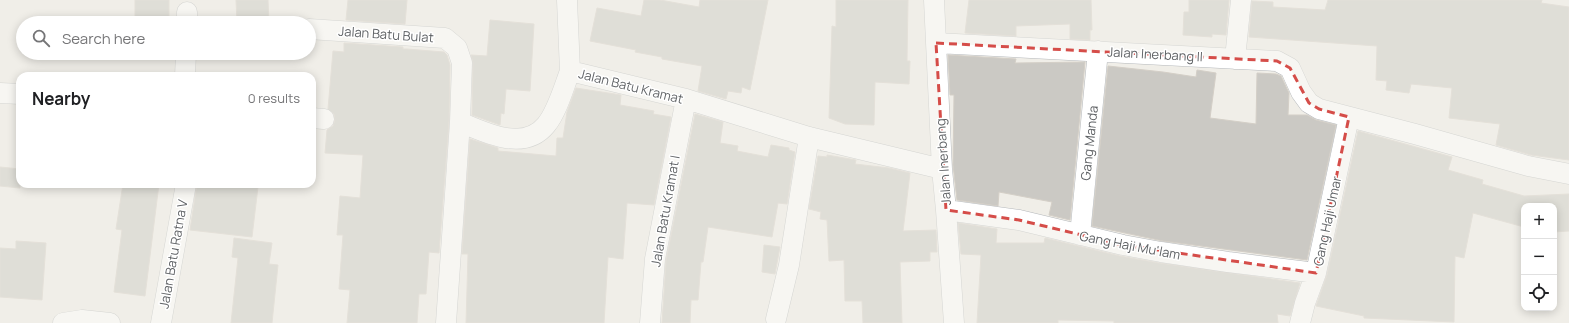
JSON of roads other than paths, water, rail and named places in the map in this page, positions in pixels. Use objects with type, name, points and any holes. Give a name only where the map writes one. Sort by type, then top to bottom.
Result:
[{"type":"street","points":[[567,0],[570,71]]},
{"type":"street","name":"Jalan Inerbang","points":[[934,0],[942,169],[954,323]]},
{"type":"street","points":[[1236,59],[1241,0]]},
{"type":"street","name":"Jalan Batu Bulat","points":[[316,29],[445,38],[457,48],[462,62],[460,122]]},
{"type":"street","name":"Jalan Inerbang II","points":[[936,43],[1277,61],[1290,68],[1301,92],[1309,103],[1319,109],[1535,168],[1569,174]]},
{"type":"street","name":"Gang Manda","points":[[1080,235],[1098,51]]},
{"type":"street","points":[[185,72],[186,60]]},
{"type":"street","name":"Jalan Batu Kramat","points":[[460,122],[486,134],[508,138],[519,139],[535,135],[547,125],[570,71],[686,99],[809,137],[942,169]]},
{"type":"street","points":[[0,93],[16,94]]},
{"type":"street","name":"Jalan Batu Kramat I","points":[[650,323],[655,258],[686,99]]},
{"type":"street","name":"Gang Haji Umar","points":[[1305,322],[1304,303],[1316,273],[1349,117]]},
{"type":"street","points":[[446,323],[460,122]]},
{"type":"street","points":[[776,319],[789,265],[809,137]]},
{"type":"street","name":"Jalan Batu Ratna V","points":[[161,323],[185,188]]},
{"type":"street","name":"Gang Haji Mu'lam","points":[[946,210],[1019,220],[1123,245],[1168,253],[1316,273]]},
{"type":"street","points":[[63,323],[82,320],[110,323]]}]
